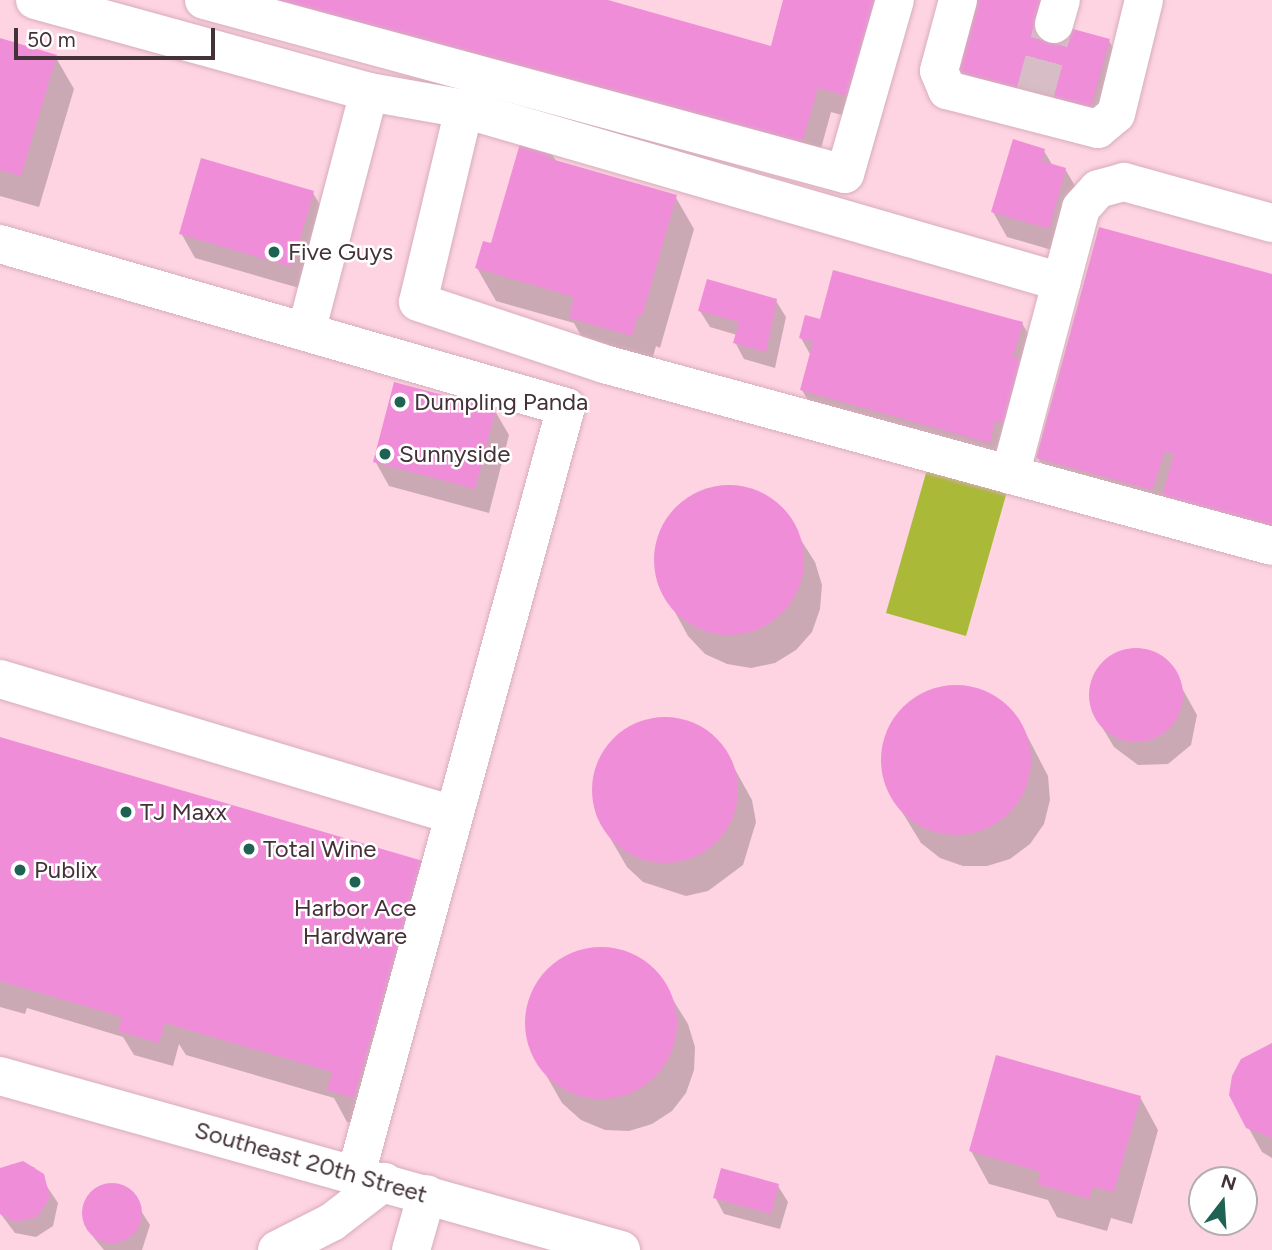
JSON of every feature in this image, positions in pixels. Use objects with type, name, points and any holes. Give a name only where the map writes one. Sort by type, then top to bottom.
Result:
[{"type":"lane","points":[[35,0],[369,92],[464,109],[1061,282]]},
{"type":"lane","points":[[204,0],[845,174],[895,0]]},
{"type":"lane","points":[[958,0],[939,71],[947,90],[1031,104],[1098,129],[1116,114],[1144,0]]},
{"type":"lane","points":[[306,332],[369,92]]},
{"type":"lane","points":[[464,109],[418,302],[604,364],[1272,545]]},
{"type":"lane","points":[[1010,475],[1081,208],[1098,189],[1124,183],[1272,223]]},
{"type":"lane","points":[[0,244],[566,407],[454,815],[370,1178],[332,1222],[277,1250]]},
{"type":"lane","points":[[0,679],[454,815]]},
{"type":"lane","name":"Southeast 20th Street","points":[[0,1076],[621,1250]]},
{"type":"lane","points":[[411,1250],[427,1194]]},
{"type":"shaded area","points":[[0,0],[1272,0],[1272,1250],[0,1250]]},
{"type":"shaded area","points":[[928,466],[1008,488],[966,636],[886,613]]},
{"type":"building","points":[[266,0],[608,0],[771,46],[783,0],[877,0],[850,97],[818,88],[800,150]]},
{"type":"building","points":[[973,0],[1053,0],[1047,22],[1110,39],[1089,113],[952,74]]},
{"type":"building","points":[[0,38],[57,55],[21,176],[0,170]]},
{"type":"building","points":[[1013,139],[1045,149],[1042,161],[1066,168],[1049,229],[991,212]]},
{"type":"building","points":[[521,140],[551,148],[548,158],[677,195],[642,316],[638,315],[632,336],[569,318],[574,297],[475,268],[483,241],[491,243]]},
{"type":"building","points":[[201,158],[314,191],[292,267],[179,234]]},
{"type":"building","points":[[1099,227],[1272,274],[1272,530],[1161,500],[1174,454],[1165,451],[1152,490],[1036,458]]},
{"type":"building","points":[[833,270],[1023,322],[1013,357],[1032,362],[1008,424],[995,421],[990,443],[800,390],[813,342],[799,338],[805,315],[820,319]]},
{"type":"building","points":[[707,279],[777,299],[766,352],[733,343],[739,322],[698,311]]},
{"type":"building","points":[[394,382],[496,409],[475,489],[373,462]]},
{"type":"building","points":[[729,485],[758,491],[782,507],[798,531],[804,560],[798,589],[782,613],[758,629],[729,635],[700,629],[676,613],[660,589],[654,560],[660,531],[676,507],[700,491]]},
{"type":"building","points":[[1136,648],[1154,651],[1169,662],[1180,677],[1183,695],[1180,713],[1169,728],[1154,739],[1136,742],[1118,739],[1103,728],[1092,713],[1089,695],[1092,677],[1103,662],[1118,651]]},
{"type":"building","points":[[956,685],[985,691],[1009,707],[1025,731],[1031,760],[1025,789],[1009,813],[985,829],[956,835],[927,829],[903,813],[887,789],[881,760],[887,731],[903,707],[927,691]]},
{"type":"building","points":[[665,717],[693,723],[717,738],[732,762],[738,790],[732,818],[717,842],[693,857],[665,863],[637,857],[613,842],[598,818],[592,790],[598,762],[613,738],[637,723]]},
{"type":"building","points":[[0,737],[423,861],[354,1098],[327,1090],[332,1072],[165,1023],[159,1043],[118,1031],[122,1017],[0,981]]},
{"type":"building","points":[[601,947],[630,953],[655,969],[671,994],[677,1023],[671,1052],[655,1077],[630,1093],[601,1099],[572,1093],[547,1077],[531,1052],[525,1023],[531,994],[547,969],[572,953]]},
{"type":"building","points":[[1272,1043],[1272,1138],[1246,1128],[1229,1095],[1232,1076],[1241,1059]]},
{"type":"building","points":[[996,1055],[1141,1096],[1114,1192],[1093,1187],[1089,1199],[1037,1184],[1041,1172],[969,1151]]},
{"type":"building","points":[[23,1161],[44,1174],[50,1198],[37,1217],[15,1222],[0,1214],[0,1168]]},
{"type":"building","points":[[721,1168],[779,1184],[771,1214],[713,1198]]},
{"type":"building","points":[[106,1183],[118,1183],[137,1196],[142,1213],[140,1225],[129,1238],[118,1243],[106,1243],[87,1230],[82,1219],[82,1207],[95,1188]]},
{"type":"tunnel","points":[[1034,97],[1054,24]]},
{"type":"place","name":"Five Guys","points":[[274,252]]},
{"type":"place","name":"Dumpling Panda","points":[[400,402]]},
{"type":"place","name":"Sunnyside","points":[[385,454]]},
{"type":"place","name":"TJ Maxx","points":[[126,812]]},
{"type":"place","name":"Total Wine","points":[[249,849]]},
{"type":"place","name":"Publix","points":[[20,870]]},
{"type":"place","name":"Harbor Ace Hardware","points":[[355,882]]}]
